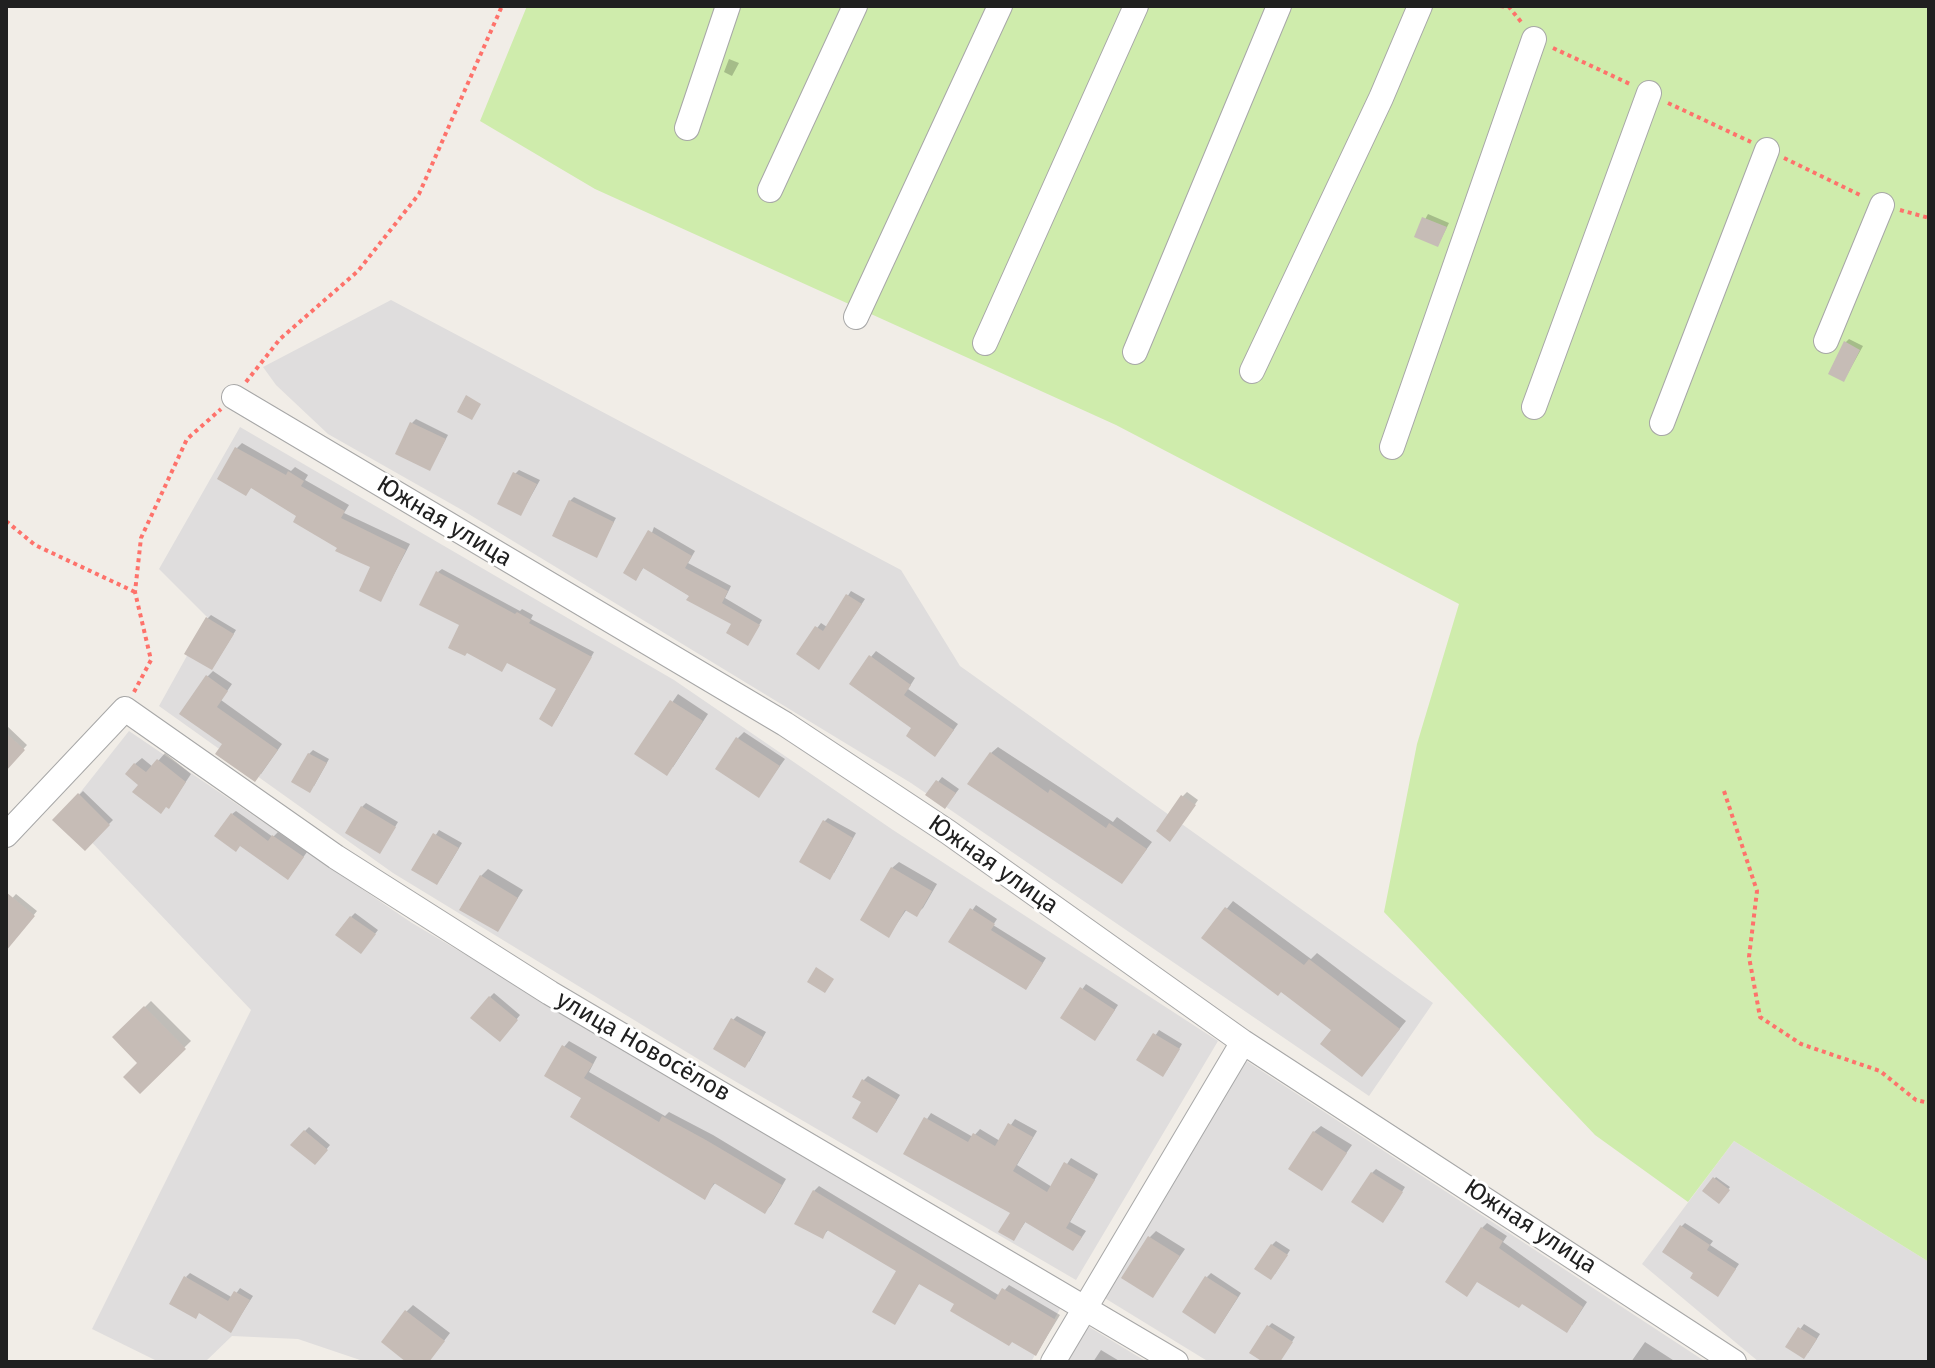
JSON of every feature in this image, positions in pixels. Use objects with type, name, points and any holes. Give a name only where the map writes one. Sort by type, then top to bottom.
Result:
[{"type":"street","points":[[687,128],[728,6]]},
{"type":"street","points":[[770,190],[855,6]]},
{"type":"street","points":[[856,317],[1000,6]]},
{"type":"street","points":[[985,343],[1136,6]]},
{"type":"street","points":[[1135,352],[1279,6]]},
{"type":"street","points":[[1252,371],[1381,98],[1420,6]]},
{"type":"street","points":[[1392,447],[1534,39]]},
{"type":"street","points":[[1534,407],[1649,93]]},
{"type":"street","points":[[1662,423],[1767,150]]},
{"type":"street","points":[[1826,341],[1882,205]]},
{"type":"street","name":"Южная улица","points":[[234,397],[785,724],[948,832],[1243,1042],[1734,1362]]},
{"type":"street","points":[[6,835],[125,709]]},
{"type":"street","name":"улица Новосёлов","points":[[125,709],[336,857],[550,993],[1176,1362]]},
{"type":"street","points":[[1053,1362],[1243,1042]]},
{"type":"path","points":[[125,709],[151,660],[135,592],[141,538],[187,439],[234,397],[280,339],[358,271],[419,194],[502,6]]},
{"type":"path","points":[[1500,6],[1509,7],[1534,39],[1882,205],[1929,218]]},
{"type":"path","points":[[6,521],[35,545],[135,592]]},
{"type":"path","points":[[1724,791],[1757,891],[1749,957],[1760,1017],[1801,1044],[1880,1071],[1916,1100],[1929,1103]]},
{"type":"shaded area","points":[[391,300],[901,570],[960,666],[1433,1003],[1369,1096],[911,783],[462,510],[328,434],[276,385],[263,367]]},
{"type":"shaded area","points":[[240,427],[674,680],[893,830],[1218,1041],[1076,1280],[721,1073],[393,873],[159,706],[208,618],[159,569]]},
{"type":"shaded area","points":[[129,731],[412,923],[1061,1307],[1031,1362],[366,1362],[298,1339],[232,1336],[205,1362],[159,1362],[92,1329],[251,1010],[64,813]]},
{"type":"shaded area","points":[[1245,1060],[1706,1362],[1209,1362],[1103,1297]]},
{"type":"shaded area","points":[[1734,1141],[1929,1262],[1929,1362],[1759,1362],[1642,1264]]},
{"type":"shaded area","points":[[1086,1325],[1147,1362],[1066,1362]]},
{"type":"green space","points":[[527,6],[1929,6],[1929,1262],[1734,1141],[1688,1202],[1595,1135],[1384,912],[1417,744],[1459,604],[1116,425],[595,189],[480,121]]},
{"type":"building","points":[[1422,217],[1447,227],[1438,247],[1414,237]]},
{"type":"building","points":[[1844,341],[1860,350],[1844,382],[1828,374]]},
{"type":"building","points":[[466,395],[481,404],[472,420],[457,412]]},
{"type":"building","points":[[410,422],[446,439],[430,471],[395,454]]},
{"type":"building","points":[[235,447],[286,475],[288,471],[304,481],[301,486],[345,511],[341,518],[406,550],[381,602],[359,591],[370,567],[335,551],[337,548],[293,522],[296,516],[251,488],[246,496],[217,479]]},
{"type":"building","points":[[513,472],[537,484],[521,516],[497,504]]},
{"type":"building","points":[[569,500],[614,522],[597,558],[552,536]]},
{"type":"building","points":[[648,530],[692,556],[685,568],[728,591],[722,603],[760,625],[748,646],[726,633],[731,624],[686,600],[689,596],[643,568],[636,581],[623,573]]},
{"type":"building","points":[[436,571],[515,614],[517,612],[531,620],[529,623],[592,657],[552,727],[539,719],[556,689],[507,663],[502,672],[467,653],[465,656],[448,648],[459,625],[419,605]]},
{"type":"building","points":[[846,594],[862,604],[819,670],[796,654],[815,626],[823,631]]},
{"type":"building","points":[[206,617],[234,634],[212,670],[184,654]]},
{"type":"building","points":[[869,655],[911,685],[904,695],[954,730],[935,757],[906,736],[911,728],[849,684]]},
{"type":"building","points":[[206,675],[228,691],[217,707],[278,750],[255,782],[215,754],[222,744],[179,714]]},
{"type":"building","points":[[670,700],[703,721],[667,776],[634,754]]},
{"type":"building","points":[[6,733],[25,750],[6,771]]},
{"type":"building","points":[[736,737],[780,766],[759,798],[715,769]]},
{"type":"building","points":[[990,752],[1048,793],[1050,789],[1106,828],[1109,823],[1147,849],[1122,884],[967,784]]},
{"type":"building","points":[[308,753],[327,763],[310,793],[291,782]]},
{"type":"building","points":[[157,759],[186,782],[169,809],[166,807],[161,814],[132,792],[138,785],[125,774],[134,763],[146,772]]},
{"type":"building","points":[[936,780],[956,793],[945,809],[925,795]]},
{"type":"building","points":[[78,793],[110,825],[85,851],[52,820]]},
{"type":"building","points":[[1181,795],[1196,805],[1170,842],[1156,831]]},
{"type":"building","points":[[361,806],[396,827],[380,854],[345,833]]},
{"type":"building","points":[[231,813],[268,841],[272,835],[304,857],[288,880],[240,846],[236,852],[214,836]]},
{"type":"building","points":[[823,820],[853,838],[830,880],[799,862]]},
{"type":"building","points":[[433,833],[459,848],[437,885],[411,870]]},
{"type":"building","points":[[891,867],[932,891],[917,917],[905,910],[889,938],[860,920]]},
{"type":"building","points":[[480,875],[518,898],[498,932],[459,910]]},
{"type":"building","points":[[6,892],[35,916],[6,951]]},
{"type":"building","points":[[1225,907],[1304,965],[1309,959],[1400,1029],[1362,1077],[1320,1044],[1331,1030],[1281,992],[1278,996],[1201,938]]},
{"type":"building","points":[[970,908],[995,924],[991,930],[1043,963],[1026,990],[948,942]]},
{"type":"building","points":[[350,916],[376,934],[361,954],[335,935]]},
{"type":"building","points":[[816,967],[834,979],[825,993],[807,982]]},
{"type":"building","points":[[1080,987],[1115,1010],[1095,1041],[1060,1018]]},
{"type":"building","points":[[489,996],[518,1020],[500,1042],[470,1018]]},
{"type":"building","points":[[144,1006],[186,1049],[140,1094],[123,1077],[137,1063],[112,1037]]},
{"type":"building","points":[[731,1018],[763,1037],[745,1068],[713,1049]]},
{"type":"building","points":[[1153,1033],[1180,1049],[1163,1077],[1136,1060]]},
{"type":"building","points":[[562,1045],[593,1064],[584,1078],[659,1122],[662,1116],[782,1185],[765,1214],[714,1183],[705,1200],[570,1117],[581,1098],[544,1076]]},
{"type":"building","points":[[862,1079],[897,1100],[877,1133],[852,1118],[861,1102],[852,1097]]},
{"type":"building","points":[[924,1117],[968,1142],[973,1133],[995,1146],[1008,1123],[1033,1137],[1013,1171],[1047,1192],[1064,1162],[1095,1180],[1066,1228],[1082,1237],[1073,1251],[1025,1222],[1014,1241],[998,1232],[1010,1213],[903,1154]]},
{"type":"building","points":[[304,1130],[328,1150],[315,1165],[290,1145]]},
{"type":"building","points":[[1313,1131],[1347,1153],[1322,1191],[1288,1169]]},
{"type":"building","points":[[1371,1172],[1403,1192],[1383,1223],[1351,1202]]},
{"type":"building","points":[[1713,1177],[1730,1190],[1719,1204],[1702,1191]]},
{"type":"building","points":[[813,1190],[995,1300],[1002,1288],[1056,1320],[1036,1356],[1012,1342],[1009,1346],[950,1311],[954,1304],[919,1284],[895,1325],[872,1312],[896,1271],[827,1230],[823,1239],[794,1224]]},
{"type":"building","points":[[1680,1225],[1710,1245],[1707,1250],[1736,1269],[1718,1297],[1690,1278],[1693,1273],[1662,1252]]},
{"type":"building","points":[[1481,1227],[1503,1241],[1499,1248],[1583,1307],[1567,1333],[1522,1304],[1519,1308],[1477,1282],[1467,1297],[1445,1282]]},
{"type":"building","points":[[1148,1236],[1180,1256],[1153,1298],[1121,1278]]},
{"type":"building","points":[[1271,1244],[1288,1255],[1271,1280],[1254,1269]]},
{"type":"building","points":[[184,1276],[228,1301],[234,1291],[250,1300],[231,1333],[199,1313],[196,1319],[169,1304]]},
{"type":"building","points":[[1205,1276],[1238,1297],[1215,1334],[1182,1312]]},
{"type":"building","points":[[405,1310],[445,1341],[429,1362],[406,1362],[381,1342]]},
{"type":"building","points":[[1267,1325],[1293,1342],[1280,1362],[1263,1362],[1249,1353]]},
{"type":"building","points":[[1798,1327],[1817,1339],[1804,1359],[1785,1347]]}]
